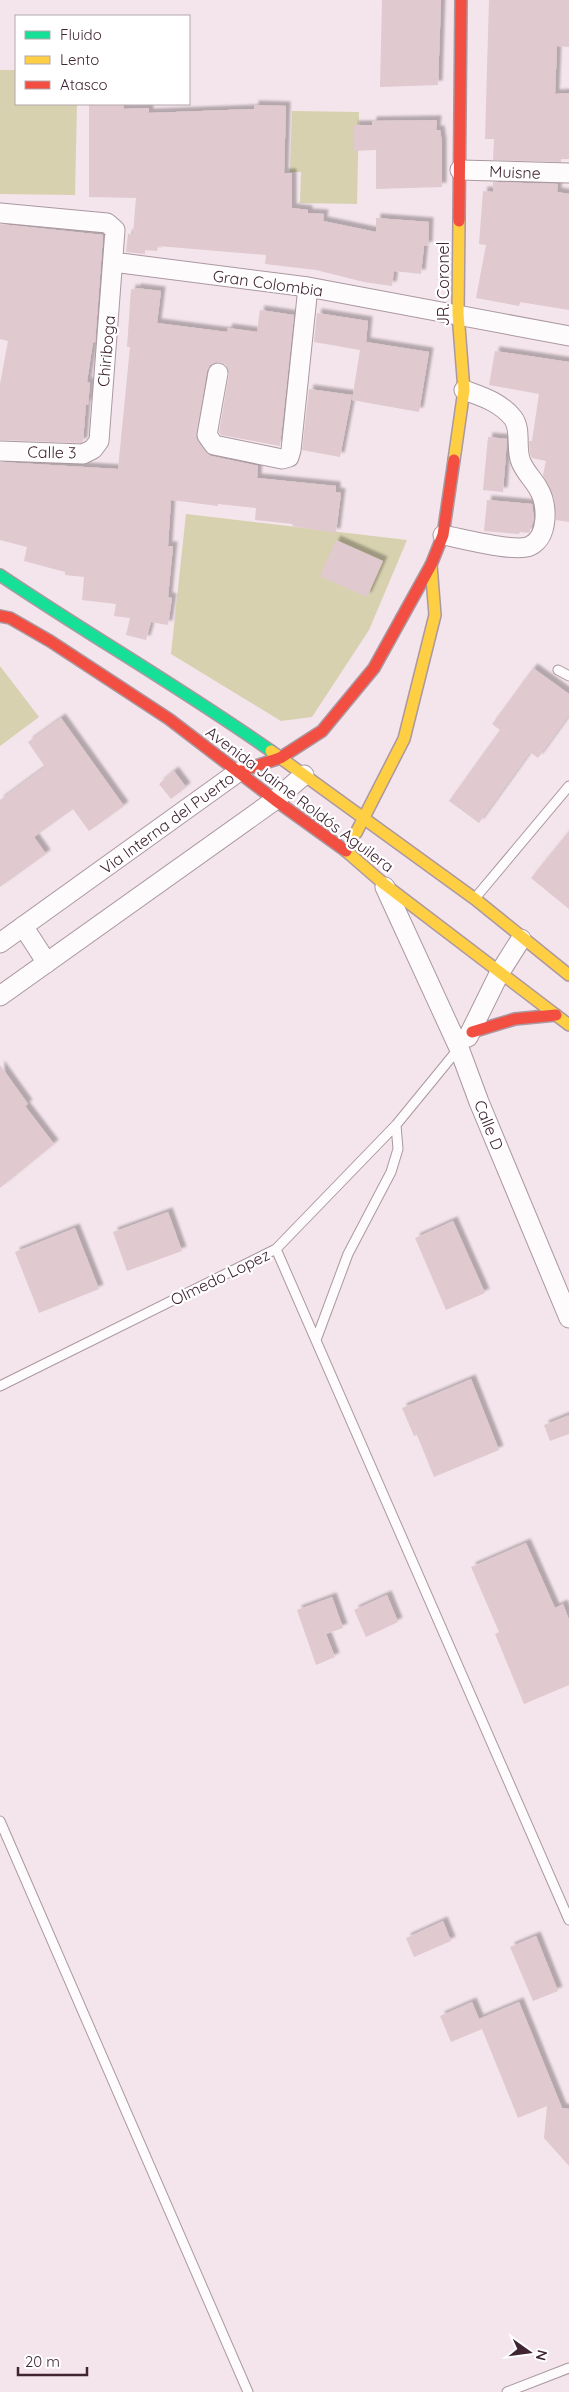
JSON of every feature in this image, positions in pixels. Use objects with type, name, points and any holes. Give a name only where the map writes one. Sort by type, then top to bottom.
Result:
[{"type":"main road","name":"JR. Coronel","points":[[431,565],[443,535],[464,390],[458,314],[461,0]]},
{"type":"main road","name":"Via Interna del Puerto","points":[[238,772],[280,758],[322,730],[374,668],[431,565]]},
{"type":"main road","points":[[347,851],[404,739],[435,615],[431,565]]},
{"type":"main road","name":"Avenida Jaime Roldós Aguilera","points":[[0,575],[56,629],[169,719],[275,800],[347,851],[384,884],[569,1025]]},
{"type":"main road","name":"Avenida Jaime Roldós Aguilera","points":[[0,616],[56,629],[217,714],[475,899],[521,939],[569,976]]},
{"type":"main road","points":[[472,1032],[515,1019],[556,1015]]},
{"type":"street","name":"Muisne","points":[[460,170],[569,173]]},
{"type":"street","points":[[0,213],[107,223],[114,230],[113,262]]},
{"type":"street","name":"Gran Colombia","points":[[113,262],[308,287],[569,336]]},
{"type":"street","name":"Chiriboga","points":[[99,441],[113,262]]},
{"type":"street","points":[[218,373],[207,435],[209,441],[214,445],[282,459],[289,457],[292,450],[308,287]]},
{"type":"street","points":[[443,535],[514,548],[528,547],[538,540],[544,530],[543,505],[539,490],[521,463],[517,448],[518,431],[515,420],[495,402],[464,390]]},
{"type":"street","name":"Calle 3","points":[[0,451],[83,454],[93,449],[99,441]]},
{"type":"street","name":"Via Interna del Puerto","points":[[0,943],[238,772]]},
{"type":"street","points":[[0,996],[275,800],[304,775]]},
{"type":"street","name":"Calle D","points":[[384,884],[459,1048],[479,1102],[569,1318]]},
{"type":"street","points":[[23,926],[47,963]]},
{"type":"street","points":[[459,1048],[472,1032],[500,972],[521,939]]},
{"type":"lane","points":[[558,670],[569,676]]},
{"type":"lane","points":[[475,899],[569,786]]},
{"type":"lane","name":"Olmedo Lopez","points":[[0,1386],[276,1250],[396,1125],[459,1048]]},
{"type":"lane","points":[[316,1340],[348,1254],[390,1172],[398,1149],[396,1125]]},
{"type":"lane","points":[[276,1250],[569,1920]]},
{"type":"lane","points":[[0,1821],[248,2392]]},
{"type":"lane","points":[[507,2392],[569,2368]]},
{"type":"shaded area","points":[[0,70],[15,70],[15,105],[77,105],[75,195],[0,194]]},
{"type":"shaded area","points":[[292,111],[359,112],[357,204],[300,203],[301,172],[290,172]]},
{"type":"shaded area","points":[[186,514],[407,540],[369,630],[312,717],[281,721],[171,654]]},
{"type":"shaded area","points":[[0,666],[39,717],[0,746]]},
{"type":"building","points":[[382,0],[441,0],[438,85],[380,87]]},
{"type":"building","points":[[489,0],[569,0],[569,47],[557,46],[555,94],[569,93],[569,159],[561,159],[561,162],[493,160],[494,139],[485,139]]},
{"type":"building","points":[[89,105],[124,105],[124,109],[149,108],[149,113],[254,109],[254,105],[286,106],[284,173],[292,173],[292,208],[308,210],[308,213],[324,214],[323,221],[376,232],[376,218],[429,222],[428,246],[424,246],[421,274],[394,271],[392,286],[364,282],[316,270],[265,264],[266,255],[158,246],[157,251],[145,250],[145,254],[126,252],[128,234],[133,234],[136,198],[89,197]]},
{"type":"building","points":[[437,120],[436,130],[440,130],[442,143],[442,187],[376,189],[376,150],[354,151],[354,125],[372,125],[372,121]]},
{"type":"building","points":[[493,182],[558,184],[557,192],[569,194],[569,310],[520,302],[519,306],[476,298],[486,245],[479,244],[483,191],[493,192]]},
{"type":"building","points":[[0,224],[103,235],[95,343],[93,342],[87,382],[90,383],[88,405],[86,404],[83,441],[81,443],[0,440],[0,384],[8,341],[0,339]]},
{"type":"building","points":[[136,288],[161,291],[157,323],[227,332],[228,328],[257,332],[260,310],[294,315],[280,446],[221,435],[219,432],[229,374],[226,365],[219,362],[210,365],[207,371],[196,438],[211,456],[258,466],[257,478],[336,486],[336,492],[341,493],[336,533],[292,526],[293,524],[255,520],[256,508],[218,504],[218,506],[171,500],[168,546],[173,546],[168,597],[172,598],[168,625],[151,622],[146,640],[126,635],[130,618],[114,616],[116,604],[82,600],[84,577],[65,575],[65,572],[24,561],[27,547],[0,540],[0,462],[118,469],[130,347],[127,347],[131,289],[136,290]]},
{"type":"building","points":[[317,313],[368,321],[366,342],[429,352],[419,412],[352,400],[360,350],[314,342]]},
{"type":"building","points":[[495,351],[569,362],[569,522],[556,520],[554,499],[543,475],[546,461],[532,458],[530,454],[529,441],[532,441],[539,394],[489,385]]},
{"type":"building","points":[[309,389],[352,395],[340,457],[302,450]]},
{"type":"building","points":[[488,437],[507,439],[503,492],[483,490]]},
{"type":"building","points":[[487,500],[532,504],[534,519],[529,533],[484,531]]},
{"type":"building","points":[[336,540],[383,561],[367,597],[320,576]]},
{"type":"building","points":[[533,668],[569,694],[569,715],[538,758],[530,752],[479,823],[449,801],[500,730],[492,724]]},
{"type":"building","points":[[61,718],[124,806],[89,831],[73,809],[34,837],[46,854],[0,887],[0,800],[45,767],[28,742]]},
{"type":"building","points":[[174,771],[186,787],[171,799],[159,784]]},
{"type":"building","points":[[569,831],[569,909],[531,878]]},
{"type":"building","points":[[0,1065],[28,1104],[25,1106],[54,1144],[0,1188]]},
{"type":"building","points":[[168,1212],[182,1251],[127,1271],[113,1232]]},
{"type":"building","points":[[453,1221],[485,1293],[446,1310],[415,1238]]},
{"type":"building","points":[[75,1228],[99,1289],[39,1313],[15,1252]]},
{"type":"building","points":[[471,1379],[499,1450],[434,1477],[417,1435],[414,1436],[402,1408]]},
{"type":"building","points":[[569,1415],[569,1434],[550,1441],[544,1425]]},
{"type":"building","points":[[526,1543],[555,1608],[563,1604],[569,1620],[569,1685],[524,1704],[495,1634],[499,1632],[471,1567]]},
{"type":"building","points":[[387,1595],[398,1622],[366,1637],[354,1610]]},
{"type":"building","points":[[332,1597],[343,1628],[326,1634],[335,1657],[316,1665],[297,1610]]},
{"type":"building","points":[[443,1921],[451,1941],[414,1957],[406,1938]]},
{"type":"building","points":[[536,1936],[558,1991],[533,2001],[510,1947]]},
{"type":"building","points":[[472,2002],[479,2019],[519,2002],[562,2108],[569,2109],[569,2166],[544,2138],[547,2106],[518,2118],[482,2029],[451,2042],[440,2016]]},
{"type":"traffic: fast","points":[[0,575],[271,751]]},
{"type":"traffic: slow","points":[[454,460],[464,390],[458,314],[459,221]]},
{"type":"traffic: slow","points":[[356,833],[404,739],[435,615],[431,565]]},
{"type":"traffic: slow","points":[[271,751],[475,899],[569,975]]},
{"type":"traffic: slow","points":[[346,851],[384,884],[569,1025]]},
{"type":"traffic: jam","points":[[459,221],[461,0]]},
{"type":"traffic: jam","points":[[238,772],[280,758],[322,731],[374,668],[431,565],[443,535],[454,460]]},
{"type":"traffic: jam","points":[[0,616],[10,618],[50,641],[169,719],[275,800],[346,851]]},
{"type":"traffic: jam","points":[[472,1032],[515,1019],[556,1015]]}]
